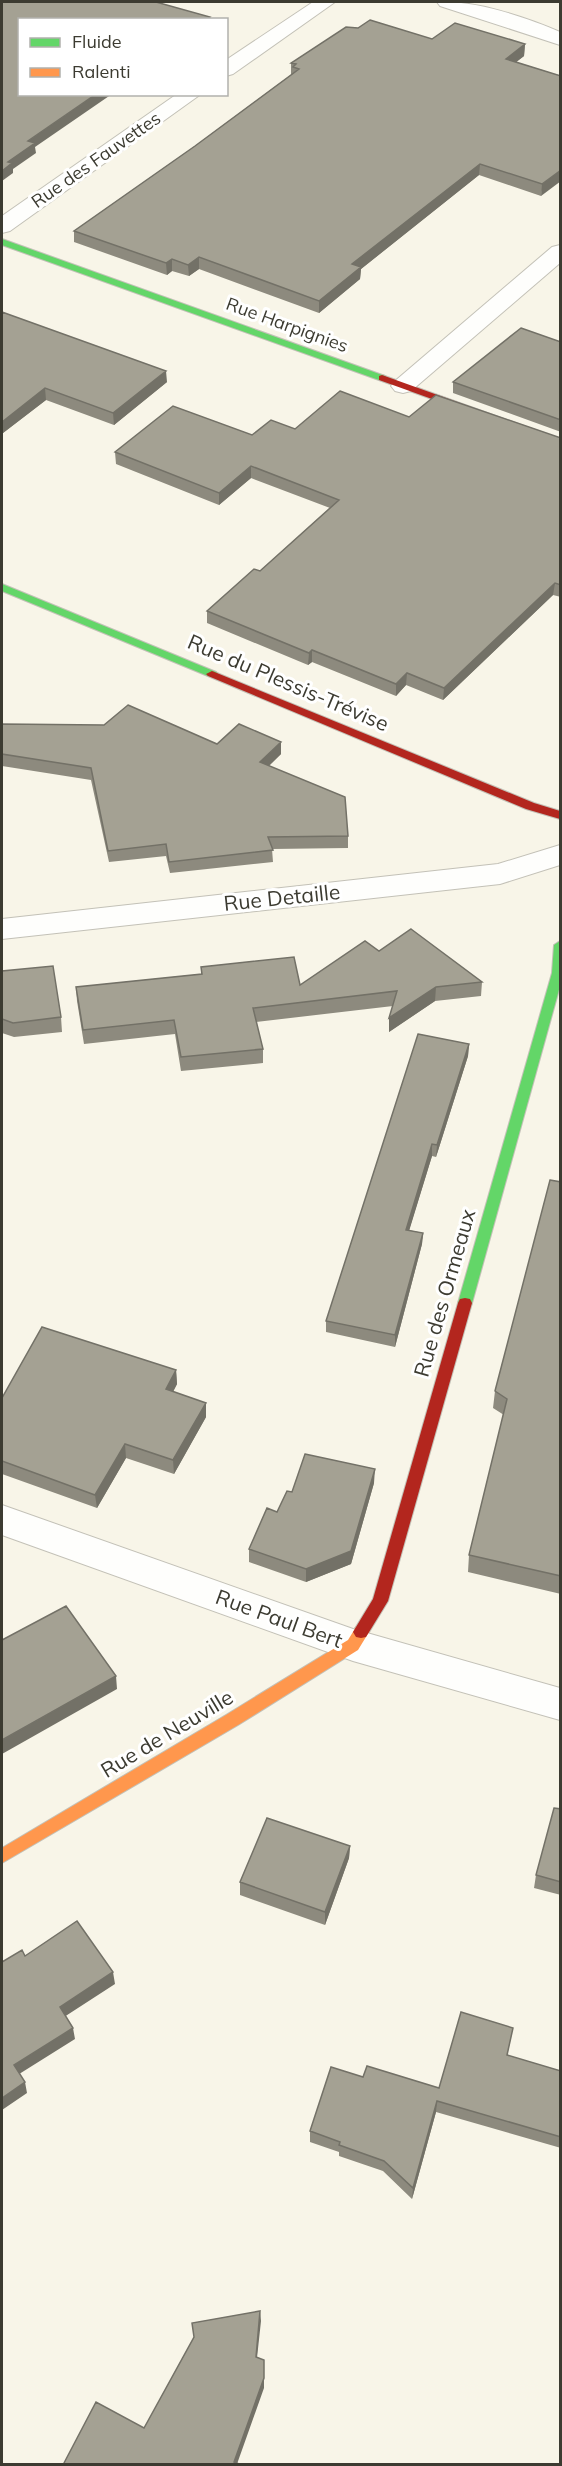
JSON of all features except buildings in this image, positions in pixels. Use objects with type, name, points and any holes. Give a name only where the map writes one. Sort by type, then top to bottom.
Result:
[{"type":"street","points":[[228,69],[325,2]]},
{"type":"street","points":[[447,2],[537,28],[561,39]]},
{"type":"street","name":"Rue des Fauvettes","points":[[2,226],[187,96]]},
{"type":"street","name":"Rue Harpignies","points":[[2,242],[561,442]]},
{"type":"street","points":[[404,386],[561,252]]},
{"type":"street","name":"Rue du Plessis-Trévise","points":[[2,587],[530,806],[561,815]]},
{"type":"street","name":"Rue Detaille","points":[[2,930],[500,874],[561,855]]},
{"type":"street","name":"Rue des Ormeaux","points":[[353,1645],[380,1601],[558,973],[561,945]]},
{"type":"street","name":"Rue Paul Bert","points":[[2,1520],[353,1645],[561,1704]]},
{"type":"street","name":"Rue de Neuville","points":[[2,1856],[232,1720],[353,1645]]},
{"type":"traffic: fast","points":[[2,242],[382,378]]},
{"type":"traffic: fast","points":[[2,587],[212,674]]},
{"type":"traffic: fast","points":[[465,1303],[558,973],[560,945]]},
{"type":"traffic: slow","points":[[2,1856],[232,1720],[353,1645],[361,1632]]},
{"type":"traffic: jam","points":[[382,378],[560,442]]},
{"type":"traffic: jam","points":[[212,674],[530,806],[560,815]]},
{"type":"traffic: jam","points":[[361,1632],[380,1601],[465,1303]]}]
